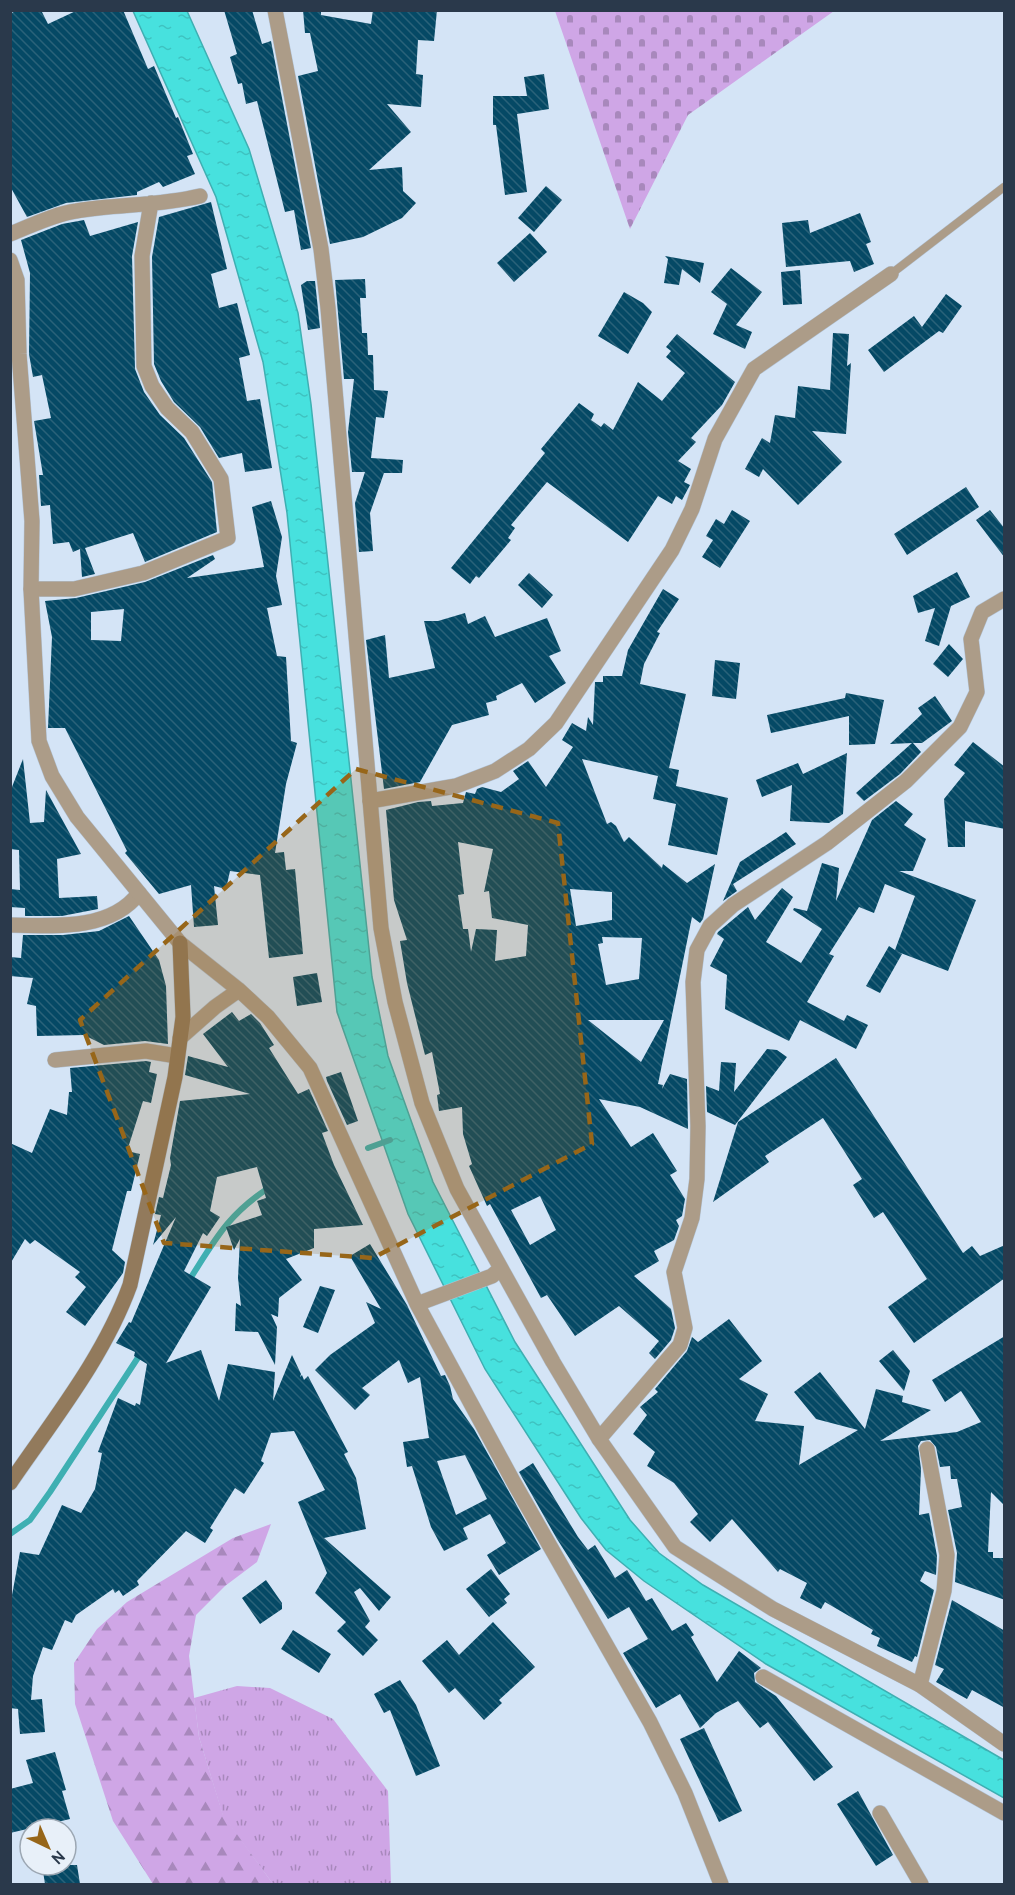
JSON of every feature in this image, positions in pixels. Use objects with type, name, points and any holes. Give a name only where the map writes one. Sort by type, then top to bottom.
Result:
[{"type":"main road","points":[[10,1483],[84,1373],[120,1313],[134,1267],[180,1038],[183,1017],[180,943]]},
{"type":"street","points":[[275,10],[323,261],[381,928],[395,1002],[416,1080],[457,1190],[496,1273],[599,1439],[675,1547],[773,1609],[920,1685],[1005,1744]]},
{"type":"street","points":[[10,234],[73,211],[151,202],[170,203],[200,196]]},
{"type":"street","points":[[31,589],[74,589],[143,573],[228,538],[221,479],[192,432],[167,408],[152,386],[144,366],[142,256],[151,202]]},
{"type":"street","points":[[10,260],[17,280],[19,354],[32,521],[31,589],[39,741],[52,777],[77,817],[180,943],[239,990],[268,1017],[310,1068],[513,1481],[650,1722],[684,1793],[721,1884]]},
{"type":"street","points":[[370,801],[456,786],[495,771],[529,749],[556,723],[672,550],[692,509],[715,439],[754,369],[891,274]]},
{"type":"street","points":[[599,1439],[680,1345],[685,1328],[674,1272],[692,1218],[697,1179],[698,1126],[693,982],[698,950],[710,926],[733,905],[827,843],[906,781],[960,727],[977,692],[970,639],[982,612],[1005,600]]},
{"type":"street","points":[[10,925],[81,923],[112,916],[132,902],[139,893]]},
{"type":"street","points":[[180,1038],[215,1007],[239,990]]},
{"type":"street","points":[[55,1060],[146,1051],[177,1056]]},
{"type":"street","points":[[423,1301],[496,1273]]},
{"type":"street","points":[[920,1685],[942,1601],[948,1555],[927,1449]]},
{"type":"street","points":[[763,1677],[1005,1813]]},
{"type":"street","points":[[880,1814],[921,1884]]},
{"type":"lane","points":[[891,274],[1005,187]]},
{"type":"highlighted area","points":[[356,769],[558,823],[592,1144],[373,1258],[164,1243],[80,1020]]},
{"type":"green space","points":[[555,10],[834,11],[688,115],[630,229]]},
{"type":"green space","points":[[271,1524],[257,1562],[225,1586],[196,1615],[189,1656],[199,1737],[223,1815],[273,1884],[153,1884],[113,1821],[75,1704],[74,1663],[97,1629],[127,1602],[233,1538]]},
{"type":"green space","points":[[237,1686],[270,1688],[333,1719],[388,1791],[391,1884],[273,1884],[223,1816],[199,1737],[194,1698]]},
{"type":"water","points":[[133,11],[187,11],[249,149],[298,313],[311,404],[372,977],[388,1056],[433,1182],[515,1342],[630,1520],[659,1553],[703,1585],[1004,1760],[1004,1798],[766,1664],[644,1581],[606,1550],[581,1518],[485,1369],[408,1214],[337,1012],[287,513],[263,362],[216,197]]},
{"type":"building","points":[[17,10],[41,10],[48,24],[78,10],[123,10],[148,69],[154,66],[176,118],[178,117],[193,154],[187,156],[195,174],[163,187],[159,182],[137,192],[137,195],[66,203],[27,217],[10,186],[10,14]]},
{"type":"building","points":[[224,10],[252,10],[262,44],[271,41],[311,248],[301,250],[294,210],[285,212],[257,101],[246,104],[242,83],[238,84],[230,57],[237,54]]},
{"type":"building","points":[[303,10],[321,10],[321,15],[371,24],[373,10],[437,10],[434,41],[418,40],[416,74],[423,75],[421,107],[387,104],[411,132],[369,170],[402,167],[403,191],[416,203],[402,218],[363,237],[330,244],[298,76],[318,71],[310,33],[305,33]]},
{"type":"building","points":[[544,74],[549,109],[517,114],[527,192],[505,195],[496,125],[493,125],[493,96],[527,96],[524,77]]},
{"type":"building","points":[[546,186],[562,200],[534,232],[518,218]]},
{"type":"building","points":[[211,202],[227,269],[211,274],[219,308],[237,303],[250,355],[239,358],[247,401],[260,399],[272,468],[245,472],[242,453],[219,458],[200,427],[174,402],[154,364],[152,257],[159,217]]},
{"type":"building","points":[[860,213],[871,242],[866,244],[874,264],[854,272],[850,261],[786,267],[782,223],[808,220],[810,233]]},
{"type":"building","points":[[84,220],[90,236],[138,222],[132,256],[135,369],[144,392],[160,415],[184,438],[212,482],[217,532],[145,562],[133,533],[85,548],[95,574],[82,577],[80,549],[73,552],[69,542],[53,544],[50,505],[41,506],[39,475],[43,475],[34,421],[51,418],[42,375],[33,377],[29,354],[30,273],[21,240],[62,224]]},
{"type":"building","points":[[530,233],[547,252],[514,282],[497,263]]},
{"type":"building","points":[[665,256],[704,263],[700,283],[682,269],[679,285],[664,283],[668,259]]},
{"type":"building","points":[[731,268],[762,292],[736,325],[752,332],[745,349],[713,334],[727,304],[711,292]]},
{"type":"building","points":[[800,270],[802,304],[783,305],[781,272]]},
{"type":"building","points":[[365,279],[366,298],[360,298],[362,333],[367,333],[368,355],[373,355],[374,390],[388,391],[384,418],[376,417],[371,458],[403,460],[402,473],[384,473],[370,513],[373,551],[359,552],[355,503],[365,472],[352,472],[348,432],[354,379],[344,379],[335,280]]},
{"type":"building","points":[[307,281],[315,281],[320,328],[308,330],[301,285]]},
{"type":"building","points":[[624,292],[643,303],[652,312],[628,354],[598,336]]},
{"type":"building","points":[[946,294],[962,306],[943,333],[939,331],[884,372],[868,350],[914,316],[922,327]]},
{"type":"building","points":[[833,333],[849,334],[847,366],[851,363],[846,434],[812,431],[842,462],[798,505],[763,469],[759,477],[745,469],[762,438],[770,443],[775,415],[795,418],[798,386],[830,390]]},
{"type":"building","points":[[677,334],[735,382],[722,405],[691,438],[696,442],[678,461],[691,469],[684,482],[690,485],[682,500],[676,496],[672,504],[658,496],[628,542],[547,482],[511,525],[515,528],[508,538],[511,540],[479,578],[476,576],[470,584],[451,568],[545,453],[541,449],[579,403],[594,414],[591,420],[601,427],[604,423],[613,430],[638,382],[662,401],[685,373],[666,357],[671,351],[666,347]]},
{"type":"building","points":[[966,487],[979,507],[907,555],[894,534]]},
{"type":"building","points":[[271,501],[282,537],[276,576],[282,605],[267,608],[277,656],[286,657],[291,741],[297,743],[286,784],[275,853],[284,852],[286,870],[295,869],[303,954],[269,958],[260,875],[230,871],[226,889],[214,886],[218,925],[194,927],[191,885],[159,894],[125,853],[127,851],[65,728],[48,728],[52,637],[45,601],[76,598],[145,582],[213,555],[215,559],[187,578],[264,567],[252,507]],"holes":[[[124,609],[121,641],[91,640],[91,612]]]},
{"type":"building","points":[[732,510],[750,521],[720,568],[702,557],[713,540],[706,536],[716,519],[724,524]]},
{"type":"building","points":[[990,510],[1005,529],[1005,558],[976,520]]},
{"type":"building","points":[[957,572],[970,597],[951,606],[939,646],[925,641],[935,608],[918,613],[913,596]]},
{"type":"building","points":[[529,573],[553,595],[542,608],[518,585]]},
{"type":"building","points":[[663,589],[679,599],[657,632],[660,633],[644,664],[640,684],[686,694],[669,768],[679,770],[676,786],[728,798],[717,855],[668,845],[676,804],[653,799],[658,776],[582,759],[607,824],[611,822],[616,826],[624,842],[629,837],[662,868],[663,864],[687,883],[715,864],[703,919],[700,923],[692,917],[658,1084],[663,1085],[662,1089],[670,1074],[687,1079],[688,1129],[640,1107],[599,1099],[631,1147],[653,1133],[677,1171],[670,1175],[685,1199],[682,1216],[676,1220],[679,1226],[674,1240],[654,1251],[659,1261],[634,1276],[671,1309],[675,1328],[671,1340],[655,1359],[649,1353],[659,1341],[619,1306],[575,1336],[547,1295],[541,1298],[490,1204],[487,1206],[469,1166],[472,1164],[463,1134],[462,1107],[439,1111],[437,1095],[440,1094],[432,1052],[425,1055],[407,983],[400,941],[407,940],[394,900],[386,810],[418,802],[431,801],[432,806],[463,803],[466,792],[475,794],[477,789],[482,787],[501,792],[519,779],[513,771],[528,761],[546,787],[573,747],[562,740],[572,723],[586,731],[588,717],[593,725],[595,682],[603,682],[603,676],[622,676],[628,650]],"holes":[[[458,842],[493,849],[484,892],[489,891],[492,918],[528,925],[526,956],[495,961],[497,930],[476,929],[471,952],[468,929],[463,929],[458,895],[464,894]],[[570,889],[612,892],[612,920],[576,926]],[[602,937],[642,938],[639,979],[606,985],[598,944],[603,943]],[[588,1020],[664,1020],[641,1062]],[[540,1196],[556,1230],[530,1245],[511,1210]]]},
{"type":"building","points":[[465,613],[468,624],[485,616],[495,637],[547,618],[561,651],[549,656],[566,683],[535,703],[522,683],[496,696],[497,700],[486,703],[489,715],[452,725],[420,782],[384,789],[366,640],[385,635],[389,678],[435,668],[424,621],[438,621]]},
{"type":"building","points":[[949,644],[963,659],[948,677],[933,664]]},
{"type":"building","points":[[715,660],[740,663],[736,699],[712,696]]},
{"type":"building","points":[[846,693],[884,700],[875,744],[849,745],[849,716],[771,733],[767,715],[845,698]]},
{"type":"building","points":[[935,696],[952,721],[922,743],[913,743],[921,752],[900,774],[864,801],[856,793],[912,743],[890,744],[922,714],[918,708]]},
{"type":"building","points":[[973,742],[1005,767],[1005,829],[965,821],[965,847],[948,847],[944,799],[965,773],[954,765]]},
{"type":"building","points":[[847,753],[843,814],[829,823],[790,821],[792,785],[762,797],[756,780],[798,763],[803,774]]},
{"type":"building","points":[[23,759],[30,823],[44,822],[46,790],[81,854],[57,859],[59,898],[97,896],[98,909],[62,916],[25,916],[25,908],[10,907],[10,889],[20,890],[19,850],[10,849],[10,792]]},
{"type":"building","points":[[896,801],[913,814],[904,825],[926,839],[913,871],[899,871],[976,900],[948,971],[898,952],[902,954],[880,993],[866,986],[889,946],[895,950],[915,896],[885,884],[874,913],[859,907],[829,954],[834,956],[807,1002],[844,1021],[847,1015],[868,1025],[856,1049],[800,1020],[789,1041],[725,1009],[727,975],[710,966],[724,939],[717,934],[718,932],[748,907],[755,920],[782,888],[793,897],[766,942],[801,963],[822,929],[793,910],[794,908],[807,911],[822,863],[839,868],[836,901],[872,820]]},
{"type":"building","points":[[786,832],[796,844],[733,884],[737,891],[723,901],[740,862]]},
{"type":"building","points":[[129,916],[159,960],[166,986],[168,1044],[145,1041],[104,1045],[84,1035],[37,1036],[36,1006],[27,1004],[33,978],[10,976],[10,957],[21,958],[23,935],[63,935],[99,931]]},
{"type":"building","points":[[317,973],[322,1002],[297,1006],[293,977]]},
{"type":"building","points":[[232,1012],[239,1021],[251,1014],[260,1023],[274,1045],[269,1048],[298,1094],[309,1089],[328,1131],[322,1133],[334,1165],[363,1225],[314,1229],[314,1248],[286,1259],[302,1280],[279,1298],[278,1317],[271,1314],[277,1327],[275,1365],[258,1332],[235,1331],[236,1303],[241,1306],[238,1278],[240,1239],[234,1250],[226,1227],[262,1215],[257,1201],[266,1198],[257,1167],[217,1177],[210,1211],[220,1217],[207,1236],[203,1233],[184,1271],[211,1287],[166,1363],[201,1350],[219,1401],[228,1364],[275,1372],[273,1401],[292,1355],[301,1374],[300,1377],[302,1375],[304,1380],[308,1376],[348,1452],[344,1454],[356,1478],[366,1529],[324,1538],[391,1597],[379,1611],[360,1588],[354,1592],[370,1621],[365,1627],[378,1640],[363,1656],[337,1631],[346,1622],[315,1593],[327,1573],[298,1502],[325,1490],[294,1431],[271,1433],[261,1461],[264,1463],[244,1494],[235,1488],[210,1528],[213,1530],[205,1543],[186,1531],[137,1581],[139,1585],[123,1596],[119,1590],[115,1593],[113,1589],[76,1615],[72,1623],[65,1620],[52,1650],[43,1647],[33,1676],[31,1700],[42,1699],[45,1732],[20,1734],[18,1709],[10,1708],[10,1606],[20,1552],[39,1555],[62,1505],[81,1513],[95,1489],[102,1453],[98,1452],[118,1398],[135,1406],[136,1403],[140,1405],[147,1364],[134,1356],[135,1352],[116,1343],[129,1322],[131,1323],[176,1217],[153,1245],[161,1215],[155,1214],[159,1197],[163,1198],[171,1165],[170,1158],[180,1101],[250,1094],[185,1075],[188,1056],[228,1067],[203,1034]]},
{"type":"building","points":[[767,1049],[777,1050],[787,1057],[735,1125],[707,1112],[706,1086],[719,1091],[721,1062],[736,1063],[734,1092]]},
{"type":"building","points":[[836,1058],[963,1253],[972,1246],[980,1256],[1005,1245],[1005,1278],[914,1343],[888,1307],[927,1279],[883,1212],[874,1218],[853,1185],[862,1179],[823,1118],[765,1156],[769,1162],[713,1202],[738,1122]]},
{"type":"building","points":[[151,1062],[149,1072],[157,1074],[151,1103],[143,1101],[127,1151],[140,1154],[131,1191],[127,1191],[112,1250],[125,1262],[123,1273],[85,1326],[66,1312],[86,1287],[75,1277],[80,1272],[35,1240],[30,1244],[25,1239],[10,1264],[10,1143],[32,1153],[50,1109],[67,1115],[69,1092],[72,1092],[70,1068]]},
{"type":"building","points":[[341,1072],[358,1121],[347,1125],[326,1077]]},
{"type":"building","points":[[370,1244],[407,1305],[441,1376],[445,1375],[453,1399],[474,1429],[541,1549],[499,1575],[487,1555],[506,1543],[490,1514],[463,1528],[468,1539],[444,1551],[431,1527],[412,1466],[407,1467],[403,1442],[429,1438],[420,1377],[408,1383],[399,1360],[362,1388],[370,1395],[355,1410],[315,1370],[330,1355],[375,1323],[366,1302],[381,1309],[350,1256]],"holes":[[[465,1455],[487,1499],[456,1515],[437,1461]]]},
{"type":"building","points":[[320,1286],[335,1290],[318,1333],[303,1327]]},
{"type":"building","points":[[729,1319],[762,1361],[739,1379],[768,1394],[755,1421],[804,1426],[799,1465],[858,1430],[816,1419],[794,1392],[820,1372],[865,1429],[876,1389],[903,1396],[902,1402],[931,1410],[880,1441],[957,1432],[981,1422],[961,1391],[945,1402],[932,1380],[1005,1336],[1005,1506],[991,1492],[988,1552],[993,1552],[993,1558],[1005,1558],[1005,1600],[955,1582],[957,1553],[948,1510],[962,1507],[957,1479],[951,1479],[950,1466],[940,1467],[936,1447],[930,1440],[921,1441],[918,1446],[921,1469],[919,1515],[929,1513],[937,1556],[936,1575],[925,1571],[920,1581],[934,1590],[917,1657],[915,1656],[912,1662],[877,1646],[880,1638],[871,1634],[873,1630],[825,1602],[821,1609],[800,1598],[807,1583],[780,1569],[778,1572],[732,1519],[710,1542],[690,1522],[698,1514],[674,1483],[647,1466],[655,1452],[633,1434],[647,1415],[640,1407],[658,1392],[655,1389],[687,1351],[692,1337],[698,1342]]},
{"type":"building","points":[[893,1350],[910,1371],[904,1391],[879,1361]]},
{"type":"building","points":[[533,1463],[588,1550],[595,1545],[615,1578],[627,1570],[646,1601],[652,1598],[672,1631],[686,1623],[694,1635],[691,1637],[717,1682],[739,1651],[761,1668],[754,1673],[755,1682],[776,1696],[833,1767],[814,1781],[768,1722],[760,1728],[738,1701],[716,1713],[700,1728],[680,1694],[656,1708],[623,1653],[648,1639],[629,1607],[608,1619],[557,1539],[519,1472]]},
{"type":"building","points":[[491,1569],[510,1594],[504,1599],[507,1603],[489,1617],[466,1589]]},
{"type":"building","points":[[266,1580],[282,1603],[282,1609],[260,1624],[242,1598]]},
{"type":"building","points":[[952,1600],[1005,1631],[1005,1708],[972,1690],[967,1699],[936,1682],[944,1669],[935,1665]]},
{"type":"building","points":[[493,1622],[535,1667],[499,1700],[502,1703],[484,1720],[455,1688],[449,1693],[422,1661],[447,1640],[459,1655]]},
{"type":"building","points":[[293,1630],[331,1654],[319,1673],[281,1649]]},
{"type":"building","points":[[400,1680],[416,1705],[440,1766],[416,1776],[390,1710],[384,1713],[374,1694]]},
{"type":"building","points":[[704,1728],[742,1811],[719,1822],[680,1739]]},
{"type":"building","points":[[55,1752],[66,1790],[62,1791],[69,1817],[18,1817],[18,1831],[10,1833],[10,1789],[33,1783],[26,1760]]},
{"type":"building","points":[[858,1791],[893,1855],[876,1866],[837,1804]]},
{"type":"building","points":[[78,1871],[80,1884],[45,1884],[44,1877],[78,1877]]},
{"type":"waterway","points":[[368,1148],[390,1140]]},
{"type":"waterway","points":[[188,1282],[214,1241],[232,1218],[270,1187]]},
{"type":"waterway","points":[[10,1534],[30,1520],[141,1353]]}]
